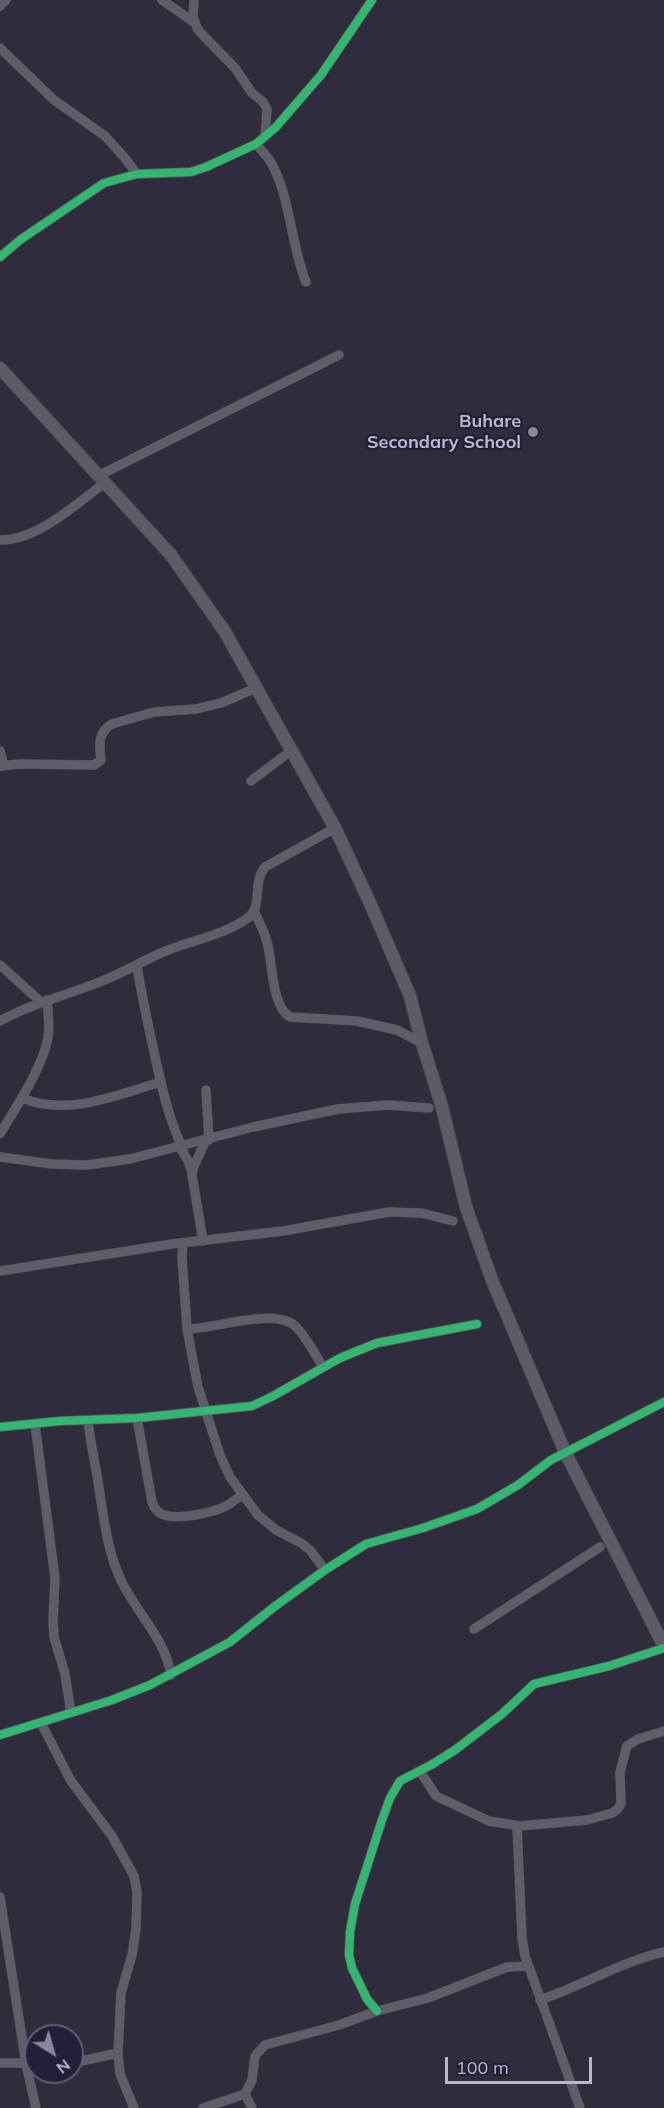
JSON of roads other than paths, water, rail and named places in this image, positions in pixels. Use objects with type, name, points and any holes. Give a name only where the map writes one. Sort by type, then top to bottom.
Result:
[{"type":"main road","points":[[0,368],[171,555],[225,632],[335,828],[410,996],[470,1217],[496,1290],[566,1452],[664,1647]]},
{"type":"street","points":[[0,6],[6,0]]},
{"type":"street","points":[[162,0],[195,23]]},
{"type":"street","points":[[194,0],[193,17],[198,30],[235,68],[252,93],[263,102],[267,109],[265,137]]},
{"type":"street","points":[[0,257],[20,240],[104,183],[137,174],[191,172],[256,144],[289,113],[321,75],[372,0]]},
{"type":"street","points":[[0,48],[54,100],[105,136],[137,174]]},
{"type":"street","points":[[256,144],[275,171],[306,282]]},
{"type":"street","points":[[0,540],[11,540],[37,530],[103,479],[339,355]]},
{"type":"street","points":[[0,751],[2,766],[58,763],[94,765],[100,760],[101,734],[112,724],[154,712],[196,709],[221,703],[256,688]]},
{"type":"street","points":[[251,781],[292,750]]},
{"type":"street","points":[[0,1021],[44,1001],[103,981],[166,951],[229,928],[249,917],[256,906],[256,889],[260,873],[265,867],[335,828]]},
{"type":"street","points":[[254,911],[268,943],[280,1008],[285,1014],[290,1017],[357,1021],[397,1030],[422,1043]]},
{"type":"street","points":[[0,965],[44,1001],[49,1018],[48,1039],[35,1072],[0,1134]]},
{"type":"street","points":[[137,965],[161,1082],[175,1131],[192,1175],[203,1241]]},
{"type":"street","points":[[22,1098],[38,1105],[68,1107],[161,1082]]},
{"type":"street","points":[[192,1175],[194,1166],[208,1140],[206,1090]]},
{"type":"street","points":[[0,1157],[52,1164],[87,1165],[130,1159],[254,1127],[338,1109],[388,1105],[429,1108]]},
{"type":"street","points":[[0,1271],[183,1243],[283,1231],[389,1212],[422,1213],[453,1221]]},
{"type":"street","points":[[183,1243],[187,1329],[198,1387],[220,1455],[230,1477],[242,1495],[267,1524],[310,1550],[325,1570]]},
{"type":"street","points":[[187,1329],[273,1318],[285,1320],[294,1325],[323,1367]]},
{"type":"street","points":[[0,1427],[137,1418],[252,1406],[323,1367],[377,1342],[415,1337],[477,1324]]},
{"type":"street","points":[[0,1735],[112,1700],[171,1675],[230,1642],[274,1606],[366,1544],[423,1528],[477,1509],[518,1485],[551,1460],[664,1402]]},
{"type":"street","points":[[137,1418],[152,1502],[157,1511],[164,1515],[179,1517],[206,1513],[226,1506],[242,1495]]},
{"type":"street","points":[[88,1420],[102,1515],[111,1553],[130,1597],[157,1636],[169,1660],[171,1675]]},
{"type":"street","points":[[35,1424],[56,1578],[54,1637],[65,1674],[72,1713]]},
{"type":"street","points":[[474,1629],[600,1547]]},
{"type":"street","points":[[376,2011],[367,1999],[352,1968],[349,1955],[350,1932],[355,1904],[390,1798],[400,1781],[441,1760],[502,1714],[534,1684],[609,1666],[664,1647]]},
{"type":"street","points":[[41,1724],[71,1781],[112,1836],[134,1876],[135,1929],[132,1955],[122,1993],[118,2053],[120,2074],[134,2108]]},
{"type":"street","points":[[420,1771],[436,1796],[489,1821],[517,1826],[587,1820],[612,1814],[618,1809],[621,1803],[620,1772],[627,1746],[638,1739],[664,1731]]},
{"type":"street","points":[[517,1826],[522,1943],[540,2000],[580,2108]]},
{"type":"street","points":[[0,1897],[24,2051]]},
{"type":"street","points":[[540,2000],[602,1973],[664,1952]]},
{"type":"street","points":[[203,2108],[245,2094],[252,2080],[255,2056],[265,2045],[339,2025],[376,2011],[428,1998],[507,1967],[528,1965]]},
{"type":"street","points":[[84,2060],[118,2053]]},
{"type":"street","points":[[0,2063],[24,2064]]},
{"type":"street","points":[[31,2084],[36,2108]]},
{"type":"street","points":[[245,2094],[252,2108]]},
{"type":"place","name":"Buhare Secondary School","points":[[533,432]]}]
